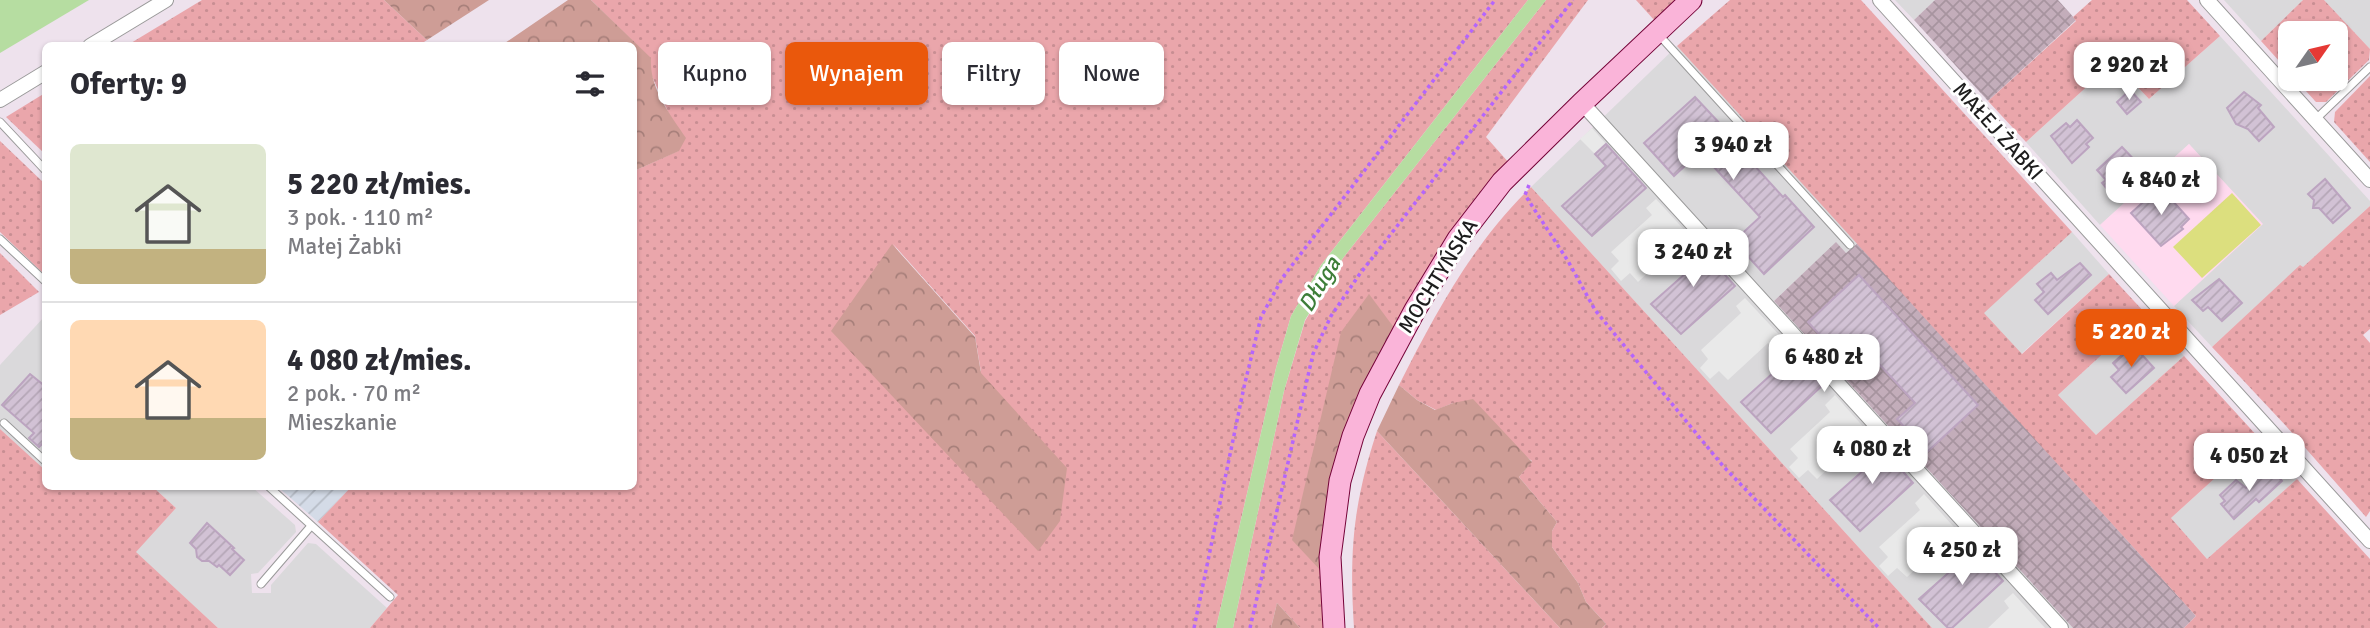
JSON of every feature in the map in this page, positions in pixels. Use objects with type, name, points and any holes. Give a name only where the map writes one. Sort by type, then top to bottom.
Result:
[{"type":"street","points":[[97,42],[166,0]]},
{"type":"street","name":"MOCHTYŃSKA","points":[[1334,628],[1330,557],[1340,481],[1353,436],[1370,394],[1431,281],[1465,229],[1502,182],[1581,103],[1691,0]]},
{"type":"street","name":"MAŁEJ ŻABKI","points":[[1880,0],[2370,541]]},
{"type":"street","points":[[2207,0],[2370,180]]},
{"type":"street","points":[[0,100],[42,74]]},
{"type":"street","points":[[1581,103],[2061,628]]},
{"type":"lane","points":[[1656,32],[1850,245]]},
{"type":"lane","points":[[2315,120],[2370,67]]},
{"type":"lane","points":[[0,122],[42,167]]},
{"type":"lane","points":[[0,239],[42,278]]},
{"type":"lane","points":[[4,423],[42,459]]},
{"type":"lane","points":[[272,490],[390,597]]},
{"type":"lane","points":[[261,584],[311,526]]},
{"type":"path","points":[[1194,628],[1261,317],[1283,277],[1495,0]]},
{"type":"path","points":[[1250,628],[1313,354],[1331,316],[1359,275],[1573,0]]},
{"type":"path","points":[[1529,185],[1525,195],[1531,208],[1568,261],[1595,310],[1723,466],[1880,628]]},
{"type":"shaded area","points":[[202,0],[384,0],[427,40],[424,42],[133,42]]},
{"type":"shaded area","points":[[591,0],[1528,0],[1321,265],[1291,316],[1276,368],[1216,628],[370,628],[398,595],[318,522],[348,490],[637,490],[637,170],[678,151],[665,105],[771,105],[771,42],[658,42],[658,90],[650,72],[650,58],[637,42],[634,42]],"holes":[[[893,244],[975,336],[981,372]]]},
{"type":"shaded area","points":[[1546,0],[1588,0],[1486,137],[1510,164],[1395,329],[1322,572],[1324,628],[1300,628],[1277,603],[1271,628],[1233,628],[1284,391],[1305,321],[1343,258]]},
{"type":"shaded area","points":[[1636,0],[1676,0],[1655,21]]},
{"type":"shaded area","points":[[1730,0],[1861,0],[2072,232],[1984,313],[2022,354],[2109,274],[2146,314],[2058,395],[2096,435],[2184,356],[2259,438],[2171,518],[2207,559],[2297,479],[2370,559],[2370,628],[2184,628],[2196,616],[1677,46]]},
{"type":"shaded area","points":[[1895,0],[1935,0],[1914,20]]},
{"type":"shaded area","points":[[1935,0],[2058,0],[2076,20],[1988,101],[1914,20]]},
{"type":"shaded area","points":[[2092,0],[2187,0],[2220,36],[2149,99],[2114,62],[2026,142],[1988,101],[2076,21],[2073,17]]},
{"type":"shaded area","points":[[2224,0],[2303,0],[2281,21],[2278,21],[2278,24],[2261,41]]},
{"type":"shaded area","points":[[2303,0],[2324,0],[2344,21],[2281,21]]},
{"type":"shaded area","points":[[2324,0],[2370,0],[2370,49],[2348,26],[2348,21],[2344,21]]},
{"type":"shaded area","points":[[2278,24],[2278,60],[2261,41]]},
{"type":"shaded area","points":[[2348,26],[2370,49],[2369,60],[2348,81]]},
{"type":"shaded area","points":[[2220,36],[2370,201],[2370,206],[2212,347],[2174,306],[2262,224],[2189,144],[2100,225],[2026,142],[2114,62],[2149,99]]},
{"type":"shaded area","points":[[1677,46],[1858,243],[1846,253],[1836,243],[1774,301],[2073,628],[1932,628],[1531,187]]},
{"type":"shaded area","points":[[2370,76],[2370,162],[2334,122],[2335,112]]},
{"type":"shaded area","points":[[2306,91],[2337,91],[2326,102],[2316,102]]},
{"type":"shaded area","points":[[42,95],[42,151],[6,117]]},
{"type":"shaded area","points":[[1592,128],[1606,144],[1595,154],[1580,139]]},
{"type":"shaded area","points":[[0,141],[42,181],[42,272],[0,232]]},
{"type":"shaded area","points":[[2189,144],[2263,224],[2174,306],[2100,225]]},
{"type":"shaded area","points":[[1531,187],[1932,628],[1602,628],[1606,624],[1586,602],[1578,583],[1552,547],[1552,531],[1557,522],[1519,477],[1532,461],[1453,403],[1436,410],[1417,400],[1399,385],[1441,306],[1473,256]]},
{"type":"shaded area","points":[[2232,193],[2261,225],[2202,278],[2173,247]]},
{"type":"shaded area","points":[[1656,199],[1689,235],[1638,282],[1630,273],[1621,281],[1611,269],[1619,261],[1611,252],[1652,215],[1646,208]]},
{"type":"shaded area","points":[[2370,206],[2370,329],[2363,335],[2370,343],[2370,511],[2366,517],[2212,347],[2300,265],[2303,267]]},
{"type":"shaded area","points":[[2072,232],[2109,274],[2021,354],[1983,313]]},
{"type":"shaded area","points":[[1836,242],[1846,253],[1858,243],[2196,616],[2184,628],[2073,628],[1774,301]]},
{"type":"shaded area","points":[[0,253],[39,292],[0,315]]},
{"type":"shaded area","points":[[1745,298],[1784,340],[1775,349],[1768,343],[1728,380],[1719,371],[1710,379],[1700,368],[1708,359],[1701,350],[1741,313],[1736,306]]},
{"type":"shaded area","points":[[2146,314],[2184,356],[2096,435],[2058,395]]},
{"type":"shaded area","points":[[42,319],[42,467],[0,429],[0,365]]},
{"type":"shaded area","points":[[1835,395],[1868,432],[1817,479],[1808,470],[1799,478],[1789,467],[1798,458],[1790,449],[1830,412],[1825,405]]},
{"type":"shaded area","points":[[0,429],[42,467],[42,490],[156,490],[176,508],[136,552],[218,628],[0,628]]},
{"type":"shaded area","points":[[1377,431],[1560,628],[1354,628],[1352,575],[1355,528],[1363,482]]},
{"type":"shaded area","points":[[2259,438],[2297,479],[2207,559],[2171,518]]},
{"type":"shaded area","points":[[156,490],[255,490],[295,525],[296,532],[258,573],[251,574],[252,593],[271,593],[271,585],[308,543],[316,544],[387,608],[370,628],[218,628],[135,552],[176,508]]},
{"type":"shaded area","points":[[281,490],[348,490],[318,522]]},
{"type":"shaded area","points":[[1924,494],[1963,537],[1954,546],[1948,540],[1907,577],[1897,568],[1888,576],[1879,566],[1888,557],[1879,547],[1920,510],[1915,503]]},
{"type":"shaded area","points":[[2013,593],[2045,628],[1988,628],[2009,608],[2004,601]]},
{"type":"green space","points":[[384,0],[489,0],[427,40]]},
{"type":"green space","points":[[568,0],[591,0],[634,42],[506,42]]},
{"type":"green space","points":[[637,44],[651,58],[658,105],[664,105],[686,138],[679,151],[637,170]]},
{"type":"green space","points":[[892,244],[975,337],[981,373],[1067,468],[1060,521],[1038,551],[831,331]]},
{"type":"green space","points":[[1369,294],[1395,329],[1322,572],[1292,540],[1341,332]]},
{"type":"green space","points":[[1399,385],[1435,410],[1473,399],[1532,462],[1519,477],[1557,522],[1552,531],[1552,547],[1578,583],[1586,602],[1606,624],[1602,628],[1560,628],[1377,431]]},
{"type":"green space","points":[[1277,603],[1300,628],[1271,628]]},
{"type":"water","points":[[0,0],[89,0],[0,53]]},
{"type":"water","name":"Długa","points":[[1528,0],[1546,0],[1343,258],[1305,320],[1284,391],[1233,628],[1216,628],[1276,368],[1291,316],[1321,265]]},
{"type":"building","points":[[2130,90],[2141,102],[2127,114],[2117,102]]},
{"type":"building","points":[[2244,92],[2261,105],[2258,108],[2274,127],[2259,141],[2248,129],[2236,124],[2227,108]]},
{"type":"building","points":[[1695,97],[1783,197],[1785,195],[1814,227],[1764,274],[1734,241],[1760,217],[1700,152],[1674,176],[1644,143]]},
{"type":"building","points":[[2077,120],[2093,138],[2086,144],[2089,147],[2072,163],[2051,136],[2066,123],[2070,127]]},
{"type":"building","points":[[1606,144],[1646,188],[1592,236],[1562,206],[1606,166],[1595,154]]},
{"type":"building","points":[[2122,147],[2142,168],[2112,195],[2102,183],[2106,180],[2097,170]]},
{"type":"building","points":[[2325,179],[2350,208],[2333,223],[2319,208],[2313,208],[2314,200],[2308,194]]},
{"type":"building","points":[[2160,187],[2189,219],[2181,227],[2183,229],[2161,246],[2131,213]]},
{"type":"building","points":[[1689,235],[1735,286],[1681,334],[1651,304],[1695,265],[1678,246]]},
{"type":"building","points":[[2080,263],[2091,275],[2048,314],[2035,300],[2044,292],[2037,284],[2051,273],[2057,280]]},
{"type":"building","points":[[1859,275],[1978,405],[1927,452],[1897,419],[1915,403],[1856,339],[1838,355],[1808,322]]},
{"type":"building","points":[[2219,279],[2242,303],[2222,321],[2208,307],[2203,311],[2192,300]]},
{"type":"building","points":[[1784,340],[1824,384],[1771,433],[1741,402],[1784,363],[1773,351]]},
{"type":"building","points":[[2133,345],[2154,368],[2126,393],[2111,377],[2119,370],[2113,363]]},
{"type":"building","points":[[30,374],[42,384],[42,444],[39,447],[29,438],[34,433],[2,405]]},
{"type":"building","points":[[1868,432],[1913,483],[1860,531],[1830,500],[1874,461],[1857,442]]},
{"type":"building","points":[[2270,467],[2282,481],[2259,502],[2256,499],[2234,519],[2221,504],[2225,501],[2220,495],[2236,480],[2246,488]]},
{"type":"building","points":[[207,523],[244,560],[230,575],[219,565],[217,567],[197,557],[196,549],[190,543]]},
{"type":"building","points":[[1963,537],[2003,581],[1952,628],[1948,628],[1919,599],[1963,560],[1952,548]]}]
